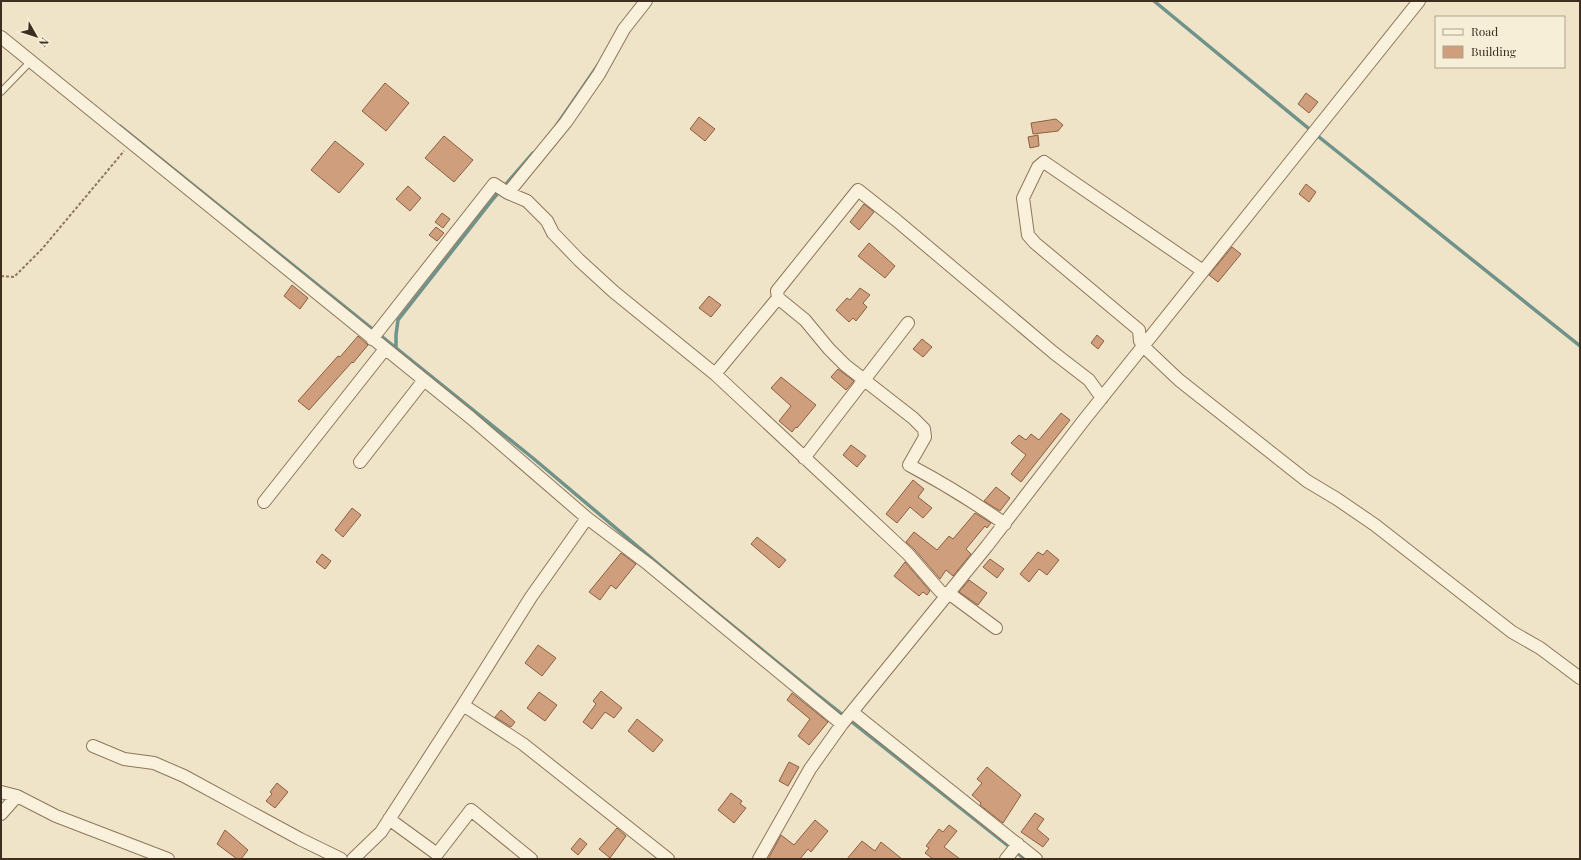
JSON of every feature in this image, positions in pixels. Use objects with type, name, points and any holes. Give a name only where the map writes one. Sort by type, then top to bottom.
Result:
[{"type":"street","points":[[508,193],[566,122],[599,74],[624,29],[646,1]]},
{"type":"street","points":[[759,859],[810,769],[842,724],[1004,524],[1143,346],[1418,1]]},
{"type":"street","points":[[1,37],[471,418],[588,518],[666,579],[842,724]]},
{"type":"street","points":[[1203,271],[1044,162],[1038,167],[1023,198],[1028,234],[1035,243],[1139,330],[1140,341],[1143,346],[1180,380],[1307,481],[1375,525],[1512,632],[1540,648],[1580,678]]},
{"type":"street","points":[[372,339],[494,184],[508,193],[526,201],[547,221],[553,233],[579,260],[614,292],[715,374],[908,554],[940,591],[954,597],[996,628]]},
{"type":"street","points":[[1004,524],[974,502],[909,465],[925,437],[924,429],[913,418],[864,380],[829,349],[805,320],[778,298],[777,291],[858,190],[1088,380],[1102,398]]},
{"type":"street","points":[[715,374],[778,298]]},
{"type":"street","points":[[804,458],[908,323]]},
{"type":"street","points":[[264,502],[385,349]]},
{"type":"street","points":[[360,462],[424,380]]},
{"type":"street","points":[[353,859],[381,832],[531,597],[588,518]]},
{"type":"street","points":[[463,705],[524,744],[668,859]]},
{"type":"street","points":[[852,712],[1036,859]]},
{"type":"street","points":[[93,746],[124,759],[154,763],[184,776],[300,839],[341,859]]},
{"type":"street","points":[[1,792],[17,796],[56,816],[168,859]]},
{"type":"street","points":[[1,814],[17,796]]},
{"type":"street","points":[[389,819],[437,854],[471,810],[531,859]]},
{"type":"street","points":[[1006,859],[1018,844]]},
{"type":"lane","points":[[1,92],[31,61]]},
{"type":"path","points":[[1,276],[14,277],[42,249],[131,142]]},
{"type":"building","points":[[385,83],[409,103],[386,131],[362,111]]},
{"type":"building","points":[[1306,93],[1318,102],[1309,113],[1298,104]]},
{"type":"building","points":[[699,117],[715,129],[705,141],[690,129]]},
{"type":"building","points":[[1056,119],[1063,125],[1058,131],[1033,134],[1031,123]]},
{"type":"building","points":[[1038,135],[1039,146],[1030,148],[1028,137]]},
{"type":"building","points":[[444,136],[473,160],[454,182],[425,158]]},
{"type":"building","points":[[335,141],[364,164],[339,193],[311,170]]},
{"type":"building","points":[[1306,184],[1316,192],[1309,202],[1299,194]]},
{"type":"building","points":[[408,186],[421,198],[410,211],[396,199]]},
{"type":"building","points":[[864,204],[874,212],[859,230],[850,222]]},
{"type":"building","points":[[442,213],[450,219],[443,228],[435,222]]},
{"type":"building","points":[[436,227],[444,233],[437,241],[429,235]]},
{"type":"building","points":[[869,243],[895,266],[885,278],[858,256]]},
{"type":"building","points":[[1232,247],[1241,254],[1218,282],[1209,275]]},
{"type":"building","points":[[292,285],[308,298],[300,309],[284,296]]},
{"type":"building","points":[[860,288],[870,295],[863,303],[867,307],[856,321],[853,318],[849,322],[836,310],[847,298],[850,300]]},
{"type":"building","points":[[709,296],[721,305],[711,317],[699,308]]},
{"type":"building","points":[[1097,335],[1104,341],[1098,349],[1091,343]]},
{"type":"building","points":[[358,336],[368,345],[309,410],[298,401]]},
{"type":"building","points":[[922,339],[932,347],[923,357],[913,349]]},
{"type":"building","points":[[838,369],[854,381],[846,390],[831,377]]},
{"type":"building","points":[[781,377],[816,405],[792,432],[779,421],[791,406],[771,388]]},
{"type":"building","points":[[1061,413],[1070,420],[1021,482],[1011,474],[1026,455],[1011,443],[1019,435],[1026,440],[1031,434],[1039,440]]},
{"type":"building","points":[[851,445],[866,456],[857,467],[843,455]]},
{"type":"building","points":[[913,480],[924,489],[918,497],[932,508],[923,518],[910,507],[897,523],[886,514]]},
{"type":"building","points":[[996,487],[1010,498],[1000,511],[984,501]]},
{"type":"building","points":[[352,508],[361,515],[343,537],[335,530]]},
{"type":"building","points":[[975,513],[991,523],[987,528],[985,526],[966,549],[971,554],[953,576],[946,570],[940,579],[906,542],[914,532],[937,550],[949,536],[953,539]]},
{"type":"building","points":[[757,537],[786,560],[779,568],[751,544]]},
{"type":"building","points":[[1047,550],[1059,560],[1047,575],[1039,569],[1029,582],[1020,574],[1038,552],[1043,555]]},
{"type":"building","points":[[621,553],[636,564],[616,589],[611,585],[600,600],[589,592]]},
{"type":"building","points":[[322,554],[331,561],[325,569],[316,562]]},
{"type":"building","points":[[990,559],[1004,569],[997,578],[983,567]]},
{"type":"building","points":[[905,562],[930,591],[927,595],[923,592],[919,596],[894,576]]},
{"type":"building","points":[[969,580],[987,593],[978,605],[959,592]]},
{"type":"building","points":[[538,645],[556,658],[542,676],[525,663]]},
{"type":"building","points":[[601,691],[622,708],[614,718],[605,712],[592,729],[583,722],[596,704],[593,701]]},
{"type":"building","points":[[539,692],[557,705],[545,721],[527,708]]},
{"type":"building","points":[[792,693],[828,722],[809,745],[798,736],[810,719],[787,700]]},
{"type":"building","points":[[501,710],[515,722],[511,727],[495,717]]},
{"type":"building","points":[[637,719],[663,740],[653,752],[628,731]]},
{"type":"building","points":[[789,762],[799,767],[788,786],[779,781]]},
{"type":"building","points":[[987,767],[1021,795],[1003,823],[980,805],[981,803],[972,795],[982,783],[977,779]]},
{"type":"building","points":[[277,783],[288,792],[275,808],[266,801],[272,794],[270,792]]},
{"type":"building","points":[[731,793],[742,801],[740,804],[746,808],[734,823],[718,810]]},
{"type":"building","points":[[1035,813],[1044,819],[1037,829],[1049,839],[1043,847],[1021,832]]},
{"type":"building","points":[[815,820],[828,831],[811,852],[808,849],[800,859],[768,859],[781,835],[794,845]]},
{"type":"building","points":[[949,825],[957,831],[944,847],[960,859],[933,859],[925,853],[929,848],[926,846],[939,829],[943,832]]},
{"type":"building","points":[[617,828],[626,836],[610,858],[599,849]]},
{"type":"building","points":[[225,830],[248,850],[241,859],[237,859],[217,844]]},
{"type":"building","points":[[580,838],[587,844],[578,855],[571,849]]},
{"type":"building","points":[[862,841],[875,851],[881,842],[902,859],[847,859]]},
{"type":"waterway","points":[[1154,1],[1319,137],[1580,346]]},
{"type":"waterway","points":[[556,126],[598,65]]},
{"type":"waterway","points":[[120,126],[534,459],[701,600],[814,692],[1025,859]]},
{"type":"waterway","points":[[396,347],[398,320],[493,199],[533,153]]}]
